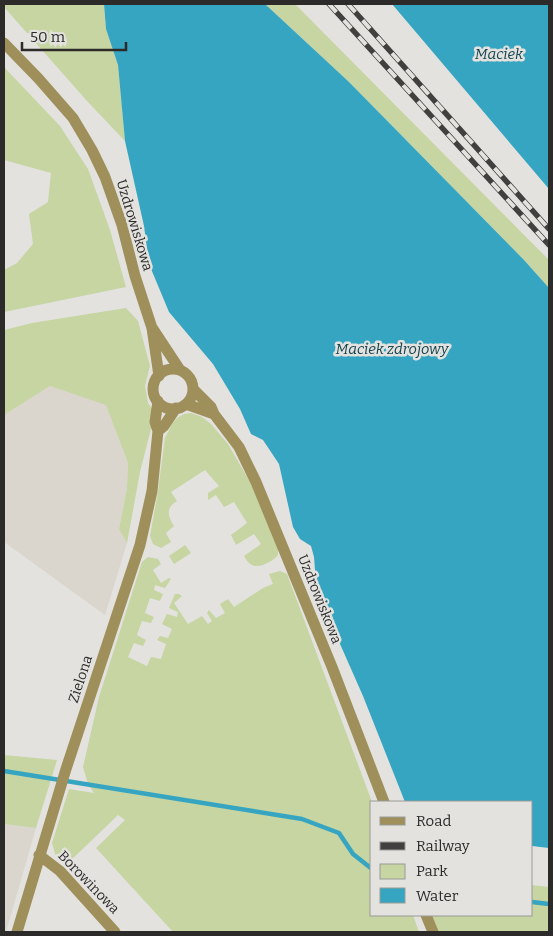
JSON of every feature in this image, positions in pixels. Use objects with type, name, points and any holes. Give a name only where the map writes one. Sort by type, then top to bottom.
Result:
[{"type":"street","name":"Uzdrowiskowa","points":[[4,43],[73,118],[92,150],[114,200],[137,283],[152,328],[159,376]]},
{"type":"street","name":"Uzdrowiskowa","points":[[152,328],[180,370]]},
{"type":"street","points":[[158,431],[181,406],[192,397],[193,389],[190,379],[186,374],[180,370],[166,370],[154,384],[158,401],[169,408],[181,406],[214,414]]},
{"type":"street","name":"Uzdrowiskowa","points":[[193,389],[211,406],[214,414],[239,447],[256,482],[384,801]]},
{"type":"street","name":"Zielona","points":[[17,932],[39,855],[142,538],[152,491],[158,431],[156,422],[158,401]]},
{"type":"street","name":"Borowinowa","points":[[39,855],[60,871],[115,932]]},
{"type":"street","points":[[426,916],[433,932]]},
{"type":"shaded area","points":[[50,386],[106,404],[128,463],[127,488],[119,529],[127,543],[105,615],[4,542],[4,415]]},
{"type":"shaded area","points":[[4,824],[36,828],[6,932],[4,932]]},
{"type":"green space","points":[[4,4],[104,4],[106,29],[118,65],[125,141],[87,101],[4,7]]},
{"type":"green space","points":[[265,4],[295,4],[549,260],[549,288],[524,260],[349,82]]},
{"type":"green space","points":[[4,67],[60,126],[88,169],[110,230],[126,287],[4,312],[4,270],[17,263],[33,244],[29,214],[48,202],[51,173],[4,160]]},
{"type":"green space","points":[[126,308],[138,321],[150,366],[145,386],[148,403],[155,413],[140,472],[127,543],[119,529],[127,488],[128,463],[106,405],[50,386],[4,415],[4,330],[32,323]]},
{"type":"green space","points":[[191,413],[202,417],[211,424],[228,444],[258,496],[278,547],[278,555],[266,564],[252,565],[244,556],[261,544],[254,534],[236,545],[231,535],[247,523],[234,502],[224,507],[216,495],[208,500],[208,493],[219,486],[205,470],[171,492],[177,501],[169,509],[170,519],[174,526],[166,533],[171,542],[161,548],[153,544],[150,536],[165,438],[177,418]]},
{"type":"green space","points":[[185,545],[191,553],[174,564],[169,556]]},
{"type":"green space","points":[[148,557],[158,559],[161,564],[153,570],[161,583],[169,578],[171,579],[165,588],[155,585],[154,590],[163,594],[160,601],[150,598],[145,613],[154,617],[151,623],[142,621],[137,635],[146,640],[143,646],[134,643],[128,657],[147,666],[151,657],[161,659],[166,644],[157,640],[160,636],[168,638],[172,629],[162,624],[167,614],[177,617],[178,612],[169,608],[175,594],[182,596],[174,603],[188,624],[202,616],[208,624],[212,621],[207,613],[209,610],[216,618],[225,613],[220,604],[228,599],[234,607],[263,588],[273,584],[269,574],[280,571],[287,574],[372,801],[370,801],[370,916],[413,916],[419,932],[173,932],[96,848],[125,820],[118,815],[66,865],[55,854],[52,843],[69,789],[94,793],[88,784],[83,767],[99,697],[142,562]]},
{"type":"green space","points":[[4,755],[57,760],[36,828],[4,824]]},
{"type":"green space","points":[[533,885],[549,887],[549,932],[436,932],[430,916],[533,916]]},
{"type":"water","name":"Maciek zdrojowy","points":[[104,4],[265,4],[349,82],[524,260],[549,288],[549,848],[533,846],[533,801],[405,801],[363,696],[329,619],[316,583],[311,546],[300,539],[293,527],[279,464],[263,440],[251,434],[240,409],[213,364],[169,312],[149,264],[144,226],[125,141],[118,65],[106,29]]},
{"type":"water","name":"Maciek","points":[[392,4],[549,4],[549,189]]},
{"type":"waterway","points":[[4,771],[302,819],[339,833],[353,854],[370,867]]},
{"type":"waterway","points":[[533,902],[549,904]]},
{"type":"railway","points":[[329,4],[549,245]]},
{"type":"railway","points":[[348,4],[549,229]]}]
